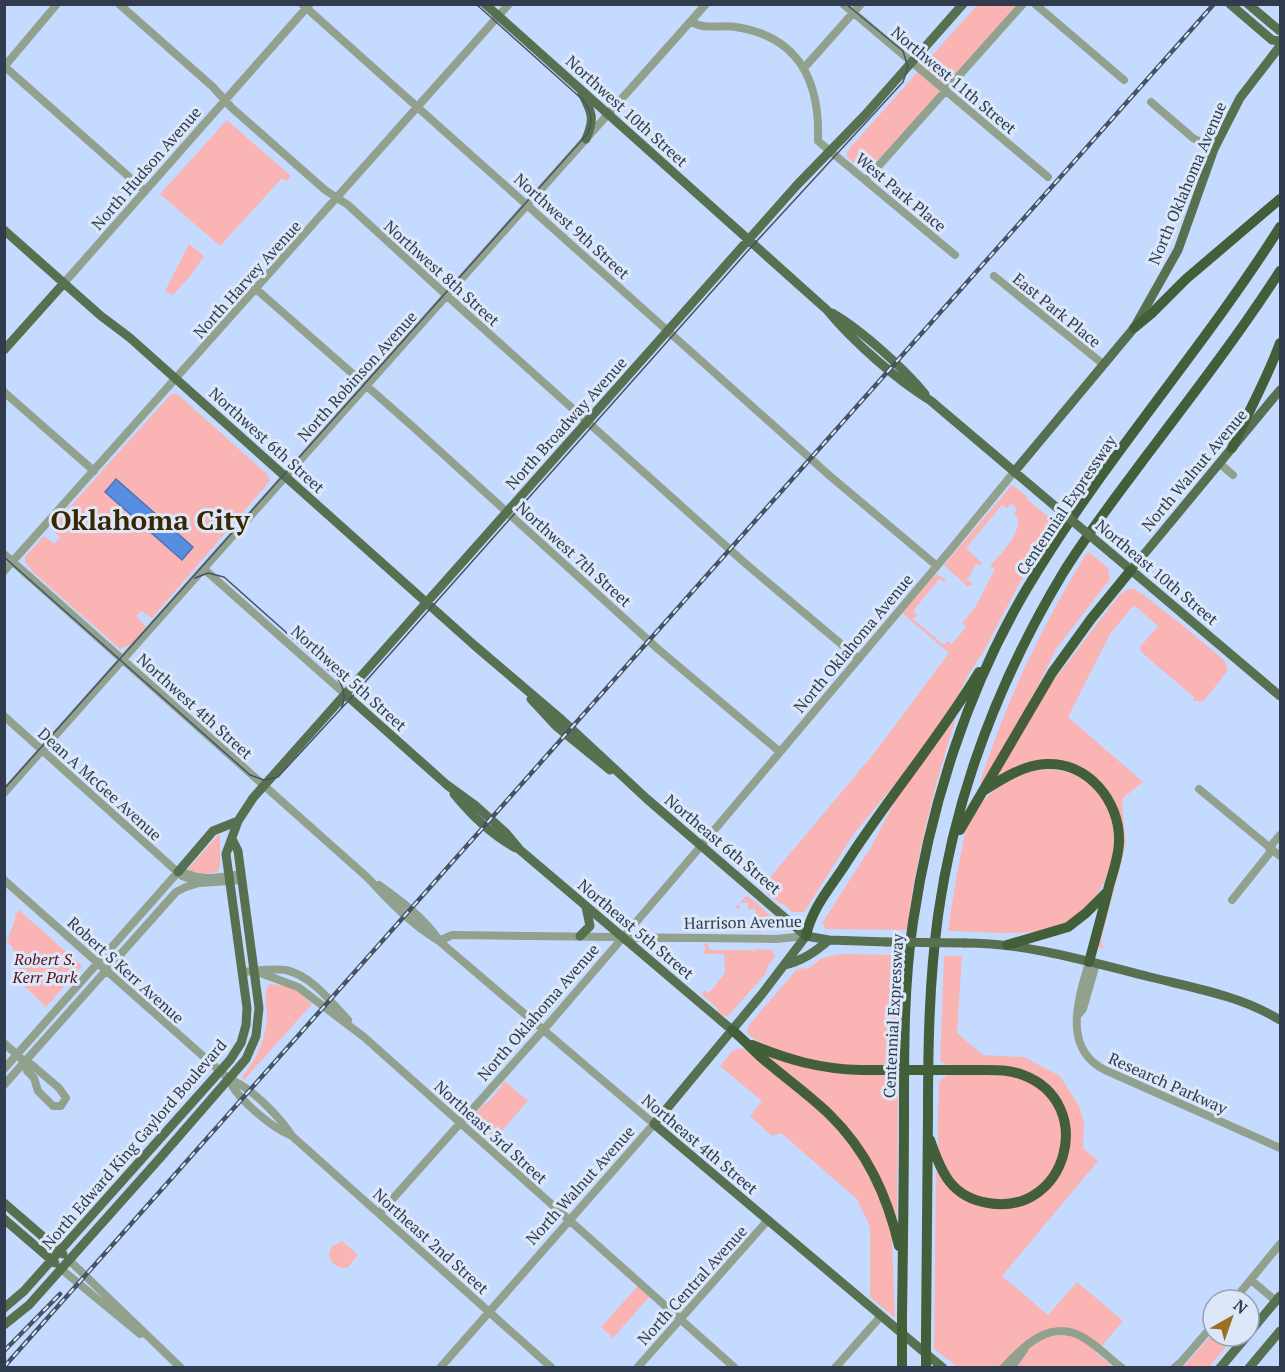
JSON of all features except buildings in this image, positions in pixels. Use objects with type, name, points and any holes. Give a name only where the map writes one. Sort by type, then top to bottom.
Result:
[{"type":"highway","points":[[1134,328],[1186,279],[1281,199]]},
{"type":"highway","name":"Centennial Expressway","points":[[902,1368],[905,1019],[913,922],[925,857],[949,766],[981,681],[1007,625],[1054,544],[1220,318],[1281,227]]},
{"type":"highway","points":[[926,1368],[929,1016],[933,957],[941,897],[963,800],[987,728],[1019,654],[1071,560],[1281,271]]},
{"type":"highway","points":[[1232,448],[1265,382],[1281,343]]},
{"type":"highway","points":[[953,840],[1052,674],[1091,618],[1131,570]]},
{"type":"highway","points":[[806,936],[809,920],[858,844],[958,706],[1007,625]]},
{"type":"highway","points":[[981,793],[1020,770],[1046,764],[1069,768],[1088,777],[1101,788],[1107,797],[1117,820],[1119,843],[1093,962]]},
{"type":"highway","points":[[1007,945],[1068,927],[1086,913],[1108,890]]},
{"type":"highway","points":[[732,1030],[829,1114],[860,1150],[886,1200],[895,1228],[903,1270]]},
{"type":"highway","points":[[748,1043],[796,1062],[828,1068],[1006,1070],[1024,1075],[1039,1083],[1055,1100],[1064,1119],[1066,1137],[1064,1156],[1054,1175],[1040,1191],[1015,1203],[995,1204],[964,1195],[947,1179],[927,1133]]},
{"type":"main road","name":"Northwest 10th Street","points":[[485,4],[749,240]]},
{"type":"main road","name":"North Broadway Avenue","points":[[232,839],[238,820],[264,785],[797,185],[963,4]]},
{"type":"main road","points":[[1230,4],[1272,40],[1281,41]]},
{"type":"main road","points":[[1248,4],[1281,31]]},
{"type":"main road","name":"North Oklahoma Avenue","points":[[1014,471],[1134,328],[1178,250],[1214,149],[1240,98],[1281,46]]},
{"type":"main road","points":[[579,88],[592,117],[591,128],[586,139]]},
{"type":"main road","name":"Northwest 6th Street","points":[[4,230],[175,379],[559,723]]},
{"type":"main road","name":"Northeast 10th Street","points":[[749,240],[911,389],[931,401],[1281,696]]},
{"type":"main road","name":"North Hudson Avenue","points":[[4,350],[64,283]]},
{"type":"main road","name":"North Walnut Avenue","points":[[1131,570],[1281,390]]},
{"type":"main road","name":"Northwest 5th Street","points":[[345,694],[447,785],[476,806]]},
{"type":"main road","name":"Northeast 6th Street","points":[[559,723],[806,936]]},
{"type":"main road","name":"Northeast 5th Street","points":[[447,785],[470,813],[499,839],[520,850]]},
{"type":"main road","name":"Northeast 5th Street","points":[[476,806],[505,832],[520,850],[732,1030]]},
{"type":"main road","points":[[178,872],[213,831],[238,820]]},
{"type":"main road","points":[[232,839],[238,851],[242,877]]},
{"type":"main road","name":"North Edward King Gaylord Boulevard","points":[[4,1308],[24,1291],[236,1052],[244,1032],[247,1008],[226,854],[232,839]]},
{"type":"main road","name":"North Edward King Gaylord Boulevard","points":[[4,1324],[29,1305],[246,1059],[258,1028],[259,1008],[242,877]]},
{"type":"main road","points":[[580,936],[588,930],[591,924],[586,907]]},
{"type":"main road","name":"North Walnut Avenue","points":[[654,1124],[806,936]]},
{"type":"main road","name":"Harrison Avenue","points":[[806,936],[830,940],[1007,945],[1093,962],[1222,995],[1242,1001],[1281,1020]]},
{"type":"main road","points":[[784,964],[799,961],[830,940]]},
{"type":"main road","name":"Northeast 4th Street","points":[[654,1124],[943,1368]]},
{"type":"main road","points":[[155,1144],[160,1152],[160,1158]]},
{"type":"main road","points":[[4,1203],[69,1260]]},
{"type":"main road","points":[[4,1219],[61,1269]]},
{"type":"main road","points":[[1261,1319],[1278,1298]]},
{"type":"main road","points":[[1249,1368],[1281,1331]]},
{"type":"main road","points":[[1220,1368],[1237,1348]]},
{"type":"street","points":[[57,4],[5,66],[145,191]]},
{"type":"street","name":"Northwest 8th Street","points":[[119,4],[325,190],[348,205],[746,564],[859,659]]},
{"type":"street","name":"North Harvey Avenue","points":[[4,571],[509,4]]},
{"type":"street","name":"North Robinson Avenue","points":[[4,793],[706,4]]},
{"type":"street","name":"Northwest 11th Street","points":[[843,4],[1048,177]]},
{"type":"street","points":[[804,68],[861,4]]},
{"type":"street","points":[[866,180],[1023,4]]},
{"type":"street","points":[[1035,4],[1124,80]]},
{"type":"street","name":"North Hudson Avenue","points":[[64,283],[306,6]]},
{"type":"street","name":"Northwest 9th Street","points":[[306,6],[823,469],[937,566]]},
{"type":"street","points":[[691,21],[702,26],[736,27],[758,33],[790,52],[804,68],[816,97],[819,116],[818,141],[830,151]]},
{"type":"street","points":[[1151,102],[1193,138],[1214,149]]},
{"type":"street","name":"West Park Place","points":[[830,151],[955,255]]},
{"type":"street","name":"East Park Place","points":[[994,276],[1103,364]]},
{"type":"street","name":"Northwest 7th Street","points":[[256,289],[658,649],[780,752]]},
{"type":"street","points":[[4,392],[94,471]]},
{"type":"street","points":[[1219,463],[1233,475]]},
{"type":"street","name":"North Oklahoma Avenue","points":[[380,1213],[543,1030],[701,846],[1014,471]]},
{"type":"street","name":"Northwest 4th Street","points":[[4,554],[368,878],[388,901],[439,941]]},
{"type":"street","name":"Northwest 5th Street","points":[[204,569],[345,694]]},
{"type":"street","name":"Dean A McGee Avenue","points":[[4,716],[182,876],[201,883],[242,877]]},
{"type":"street","points":[[1199,789],[1276,852]]},
{"type":"street","points":[[1232,900],[1276,852],[1281,835]]},
{"type":"street","points":[[4,1069],[178,872]]},
{"type":"street","name":"Dean A McGee Avenue","points":[[178,872],[186,872],[197,877],[230,878]]},
{"type":"street","name":"Robert S Kerr Avenue","points":[[4,880],[229,1080]]},
{"type":"street","points":[[4,1085],[176,892],[186,886],[201,883]]},
{"type":"street","name":"Harrison Avenue","points":[[439,941],[452,936],[776,939],[806,936]]},
{"type":"street","name":"Northeast 4th Street","points":[[439,941],[654,1124]]},
{"type":"street","name":"Research Parkway","points":[[1093,962],[1076,1007],[1077,1032],[1086,1055],[1100,1068],[1281,1148]]},
{"type":"street","name":"Northeast 3rd Street","points":[[243,972],[286,970],[298,975],[322,993],[364,1037],[735,1368]]},
{"type":"street","name":"Northeast 3rd Street","points":[[255,971],[290,982],[364,1037]]},
{"type":"street","points":[[4,1042],[24,1062],[32,1065],[65,1095],[66,1098],[61,1107],[53,1106],[40,1095],[34,1078],[27,1071],[24,1062]]},
{"type":"street","name":"Northeast 2nd Street","points":[[229,1080],[234,1091],[277,1130],[292,1136],[552,1368]]},
{"type":"street","name":"North Walnut Avenue","points":[[440,1368],[654,1124]]},
{"type":"street","name":"North Central Avenue","points":[[637,1368],[768,1220]]},
{"type":"street","points":[[1244,1288],[1281,1245]]},
{"type":"street","points":[[69,1260],[182,1368]]},
{"type":"street","points":[[61,1269],[161,1349]]},
{"type":"street","points":[[1251,1280],[1278,1298]]},
{"type":"street","points":[[835,1368],[881,1316]]},
{"type":"street","points":[[1003,1368],[1038,1336],[1063,1331],[1075,1333],[1091,1342],[1122,1368]]},
{"type":"street","points":[[1174,1368],[1201,1338]]},
{"type":"street","points":[[1011,1368],[1028,1343]]},
{"type":"green space","points":[[977,5],[1017,5],[872,167],[868,170],[860,168],[847,157],[850,148]]},
{"type":"green space","points":[[227,120],[291,176],[287,181],[282,178],[220,246],[160,194]]},
{"type":"green space","points":[[189,244],[204,256],[173,295],[165,291]]},
{"type":"green space","points":[[171,394],[177,394],[182,398],[267,474],[270,481],[152,618],[141,611],[136,616],[146,627],[132,644],[120,649],[34,573],[25,562],[25,557],[43,537],[54,544],[60,538],[51,528]]},
{"type":"green space","points":[[1012,485],[1057,524],[1018,586],[955,703],[917,757],[853,835],[804,912],[792,912],[770,897],[762,887],[875,752],[949,653],[902,613],[936,574],[946,580],[944,582],[939,579],[913,611],[917,615],[913,619],[944,645],[947,641],[952,644],[966,627],[962,623],[975,608],[995,569],[990,566],[1013,538],[1018,525],[1018,518],[1014,514],[1017,509],[1011,504],[1007,508],[1002,505],[966,548],[982,563],[981,566],[976,564],[967,581],[973,584],[971,586],[967,586],[944,565]]},
{"type":"green space","points":[[1088,551],[1108,568],[1110,579],[1056,649],[1030,703],[983,783],[980,783],[990,752],[1027,663]]},
{"type":"green space","points":[[1134,589],[1224,660],[1228,670],[1204,701],[1193,700],[1194,697],[1141,652],[1140,647],[1158,626],[1134,605],[1110,634],[1068,717],[1143,782],[1123,798],[1122,802],[1126,844],[1101,940],[1104,949],[1097,947],[1121,856],[1119,812],[1067,763],[998,777],[996,775],[1044,693],[1120,594]]},
{"type":"green space","points":[[956,717],[927,822],[915,876],[907,930],[826,929],[822,923],[871,847],[898,796]]},
{"type":"green space","points":[[1041,769],[1068,773],[1089,783],[1103,800],[1112,821],[1114,844],[1110,867],[1100,889],[1084,909],[1066,923],[1053,928],[1024,933],[948,931],[965,831],[973,815],[997,788],[1018,776]]},
{"type":"green space","points":[[220,835],[220,865],[218,872],[200,874],[188,870],[188,869]]},
{"type":"green space","points":[[746,896],[755,902],[777,921],[772,930],[754,928],[758,932],[725,928],[724,924],[730,917],[731,923],[754,923],[756,909],[748,909],[748,903],[740,903]]},
{"type":"green space","name":"Robert S. Kerr Park","points":[[19,910],[82,966],[46,1007],[24,986],[12,947],[7,941],[16,917],[14,916]]},
{"type":"green space","points":[[703,943],[707,944],[711,950],[753,950],[754,952],[757,949],[772,950],[775,957],[768,965],[766,973],[728,1016],[721,1015],[718,1009],[701,994],[704,990],[709,993],[725,973],[724,954],[704,954],[703,950],[706,950]]},
{"type":"green space","points":[[840,954],[903,955],[898,1061],[890,1065],[828,1065],[771,1048],[752,1037],[747,1031],[749,1025],[797,969],[809,968],[822,958]]},
{"type":"green space","points":[[944,956],[962,956],[957,1033],[983,1055],[1024,1057],[1060,1076],[1079,1106],[1084,1122],[1083,1148],[1098,1161],[1002,1276],[1048,1315],[1077,1282],[1123,1321],[1096,1353],[1113,1367],[958,1367],[934,1349],[936,1171],[987,1207],[1019,1206],[1060,1173],[1068,1156],[1069,1130],[1044,1082],[1023,1070],[948,1066],[940,1061]]},
{"type":"green space","points":[[268,985],[292,987],[312,1004],[244,1080],[243,1075],[257,1054],[263,1038],[267,1022],[266,991]]},
{"type":"green space","points":[[740,1048],[748,1050],[822,1113],[844,1135],[877,1186],[894,1240],[892,1241],[895,1318],[870,1297],[870,1227],[857,1199],[781,1133],[772,1136],[750,1116],[762,1101],[720,1066],[732,1051]]},
{"type":"green space","points":[[769,1055],[890,1075],[898,1082],[897,1222],[871,1162],[768,1058]]},
{"type":"green space","points":[[1011,1074],[1036,1086],[1050,1101],[1059,1119],[1061,1146],[1053,1169],[1039,1186],[1019,1196],[998,1200],[976,1196],[956,1182],[940,1160],[939,1082],[947,1075]]},
{"type":"green space","points":[[506,1082],[528,1101],[491,1143],[473,1127],[471,1119],[502,1086],[501,1083]]},
{"type":"green space","points":[[342,1241],[358,1255],[347,1268],[335,1265],[329,1255],[331,1247]]},
{"type":"green space","points":[[638,1286],[650,1296],[613,1338],[601,1327]]},
{"type":"green space","points":[[1201,1347],[1225,1348],[1209,1367],[1183,1367]]},
{"type":"water","points":[[116,479],[193,547],[182,560],[105,492]]},
{"type":"tram line","points":[[4,789],[588,133],[591,116],[583,100],[476,4]]},
{"type":"tram line","points":[[4,557],[250,775],[264,780],[278,777],[754,244],[903,82],[908,67],[903,51],[846,4]]},
{"type":"tram line","points":[[195,578],[208,573],[224,577],[334,675],[343,691],[344,700],[341,709]]},
{"type":"railway","points":[[4,1367],[1214,4]]},
{"type":"railway","points":[[4,1351],[60,1294]]},
{"type":"district","name":"Oklahoma City","points":[[150,520]]}]
